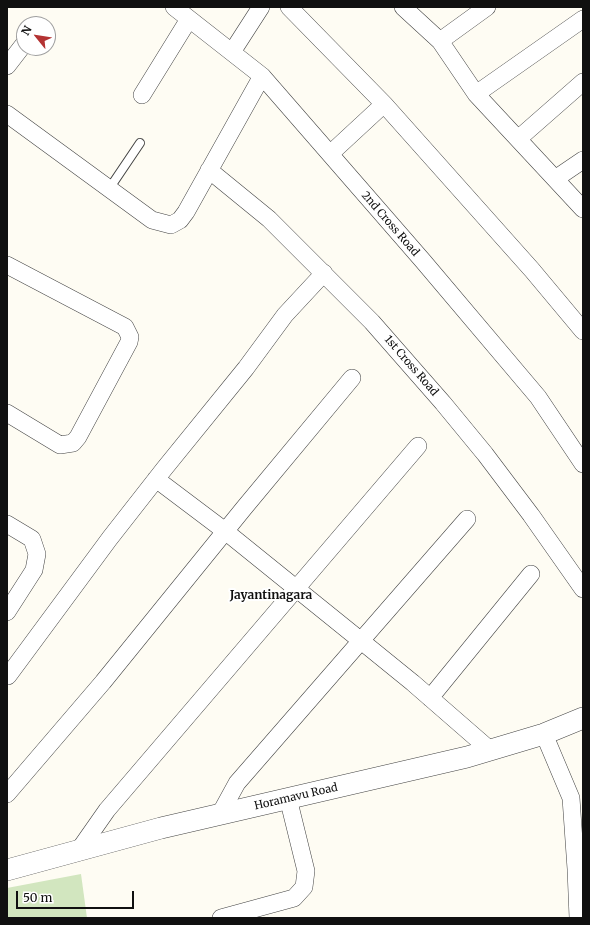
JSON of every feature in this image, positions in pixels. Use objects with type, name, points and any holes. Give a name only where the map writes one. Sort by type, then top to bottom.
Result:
[{"type":"street","name":"2nd Cross Road","points":[[174,7],[262,76],[538,397],[583,464]]},
{"type":"street","points":[[232,52],[261,7]]},
{"type":"street","points":[[289,7],[384,104],[532,270],[583,331]]},
{"type":"street","points":[[403,7],[440,41],[476,94],[583,209]]},
{"type":"street","points":[[440,41],[487,7]]},
{"type":"street","points":[[142,95],[189,18]]},
{"type":"street","points":[[476,94],[583,18]]},
{"type":"street","points":[[7,66],[16,54]]},
{"type":"street","points":[[7,114],[152,220],[171,224],[180,220],[186,212],[208,170],[262,76]]},
{"type":"street","points":[[518,139],[583,82]]},
{"type":"street","points":[[330,154],[384,104]]},
{"type":"street","points":[[555,179],[583,160]]},
{"type":"street","name":"1st Cross Road","points":[[208,170],[269,219],[372,322],[444,403],[485,454],[531,515],[583,590]]},
{"type":"street","points":[[7,265],[125,327],[130,337],[130,342],[78,437],[73,443],[60,445],[7,413]]},
{"type":"street","points":[[8,676],[156,479],[246,368],[285,315],[324,273]]},
{"type":"street","points":[[7,794],[103,682],[225,531],[352,378]]},
{"type":"street","points":[[79,850],[107,810],[418,446]]},
{"type":"street","points":[[156,479],[225,531],[360,640],[490,750]]},
{"type":"street","points":[[220,814],[237,783],[467,519]]},
{"type":"street","points":[[7,524],[32,539],[37,554],[34,570],[7,612]]},
{"type":"street","points":[[430,698],[531,574]]},
{"type":"street","name":"Horamavu Road","points":[[7,870],[161,828],[459,759],[544,734],[583,718]]},
{"type":"street","points":[[544,734],[571,798],[578,918]]},
{"type":"street","points":[[222,918],[294,898],[304,887],[306,870],[288,798]]},
{"type":"lane","points":[[109,189],[140,143]]},
{"type":"green space","points":[[81,874],[87,918],[7,918],[7,888]]},
{"type":"district","name":"Jayantinagara","points":[[271,596]]}]
